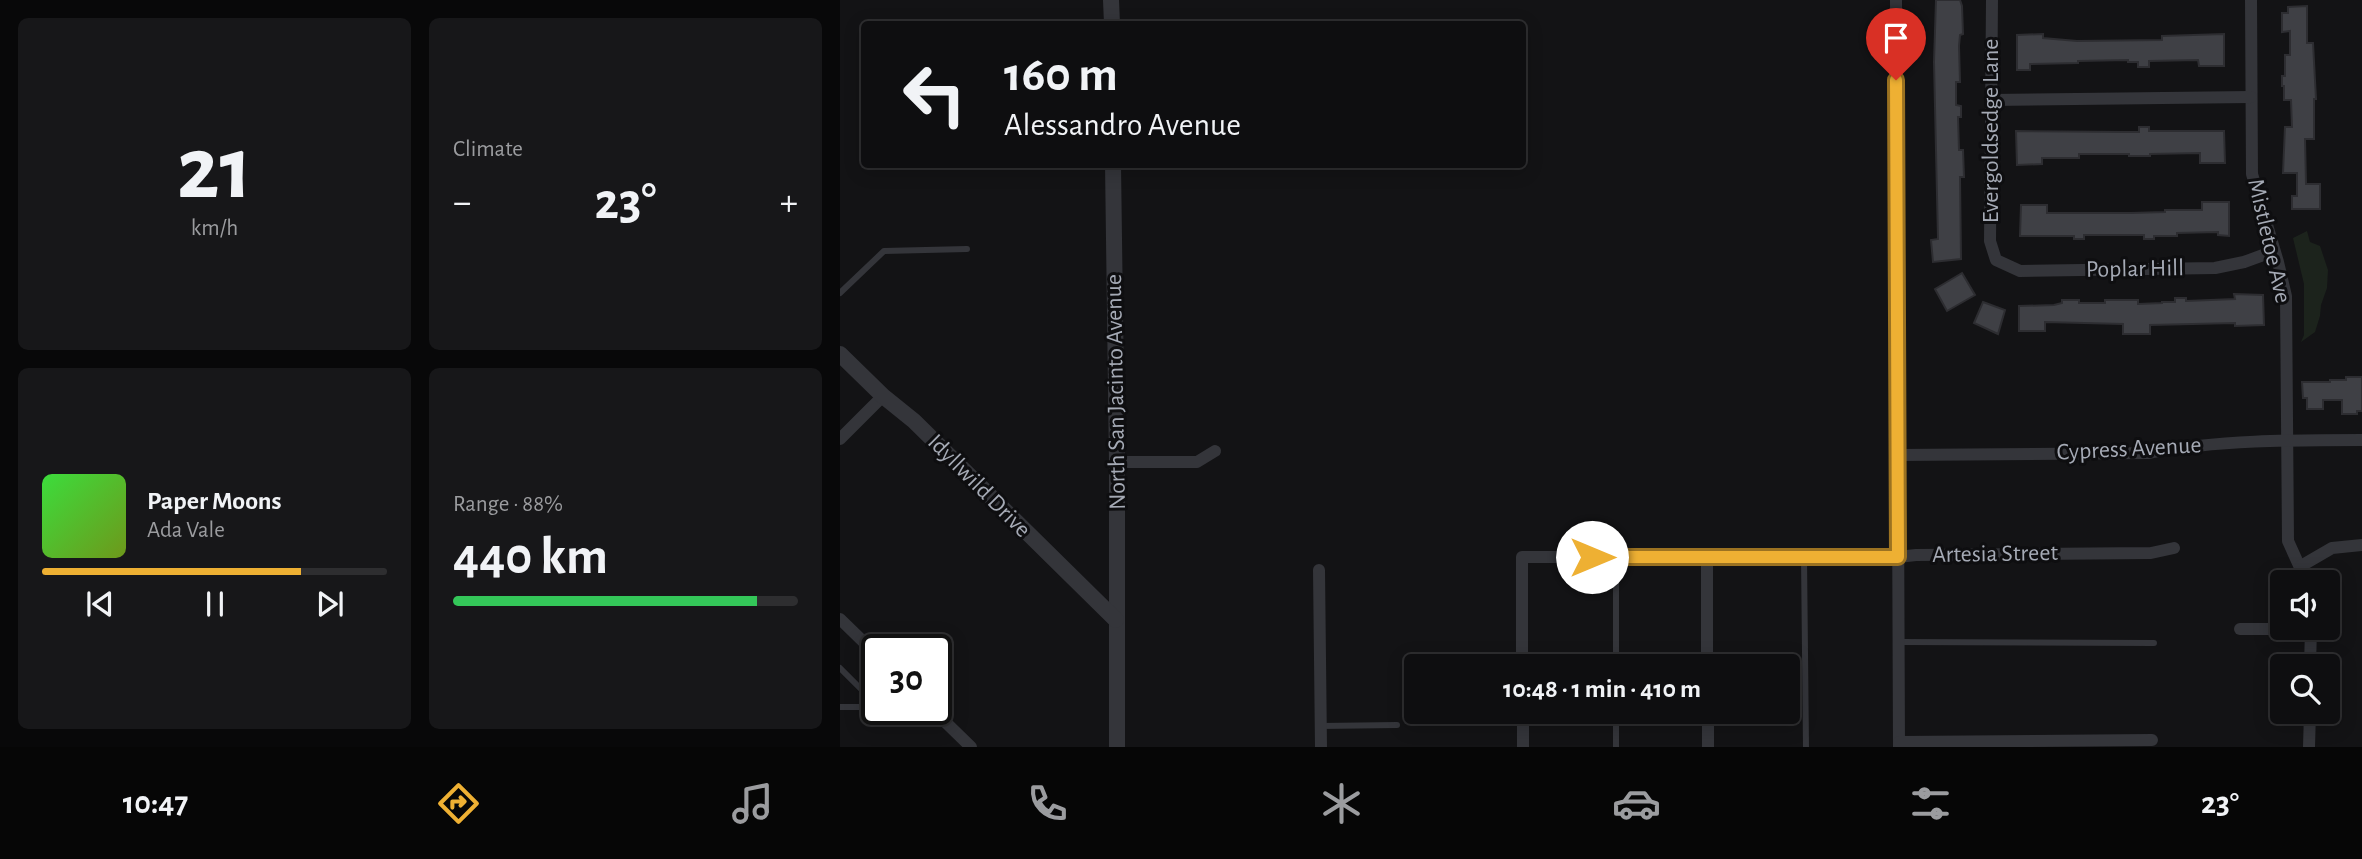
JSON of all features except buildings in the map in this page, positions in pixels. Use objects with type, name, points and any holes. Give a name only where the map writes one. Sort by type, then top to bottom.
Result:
[{"type":"street","points":[[1111,0],[1112,21]]},
{"type":"street","points":[[1896,0],[1899,745],[2152,740]]},
{"type":"street","name":"Evergoldsedge Lane","points":[[1992,0],[1990,241],[1996,260]]},
{"type":"street","name":"Mistletoe Ave","points":[[2251,0],[2252,174],[2286,296],[2288,541],[2302,570]]},
{"type":"street","points":[[1992,100],[2251,97]]},
{"type":"street","name":"North San Jacinto Avenue","points":[[1113,168],[1117,747]]},
{"type":"street","name":"Poplar Hill","points":[[1996,260],[2020,271],[2216,268],[2244,262],[2274,251]]},
{"type":"street","name":"Idyllwild Drive","points":[[840,354],[883,396],[914,421],[1116,620]]},
{"type":"street","points":[[840,439],[883,396]]},
{"type":"street","name":"Cypress Avenue","points":[[1897,455],[2148,453],[2185,446],[2287,440],[2362,440]]},
{"type":"street","points":[[1117,462],[1197,462],[1215,451]]},
{"type":"street","points":[[2301,566],[2332,548],[2362,545]]},
{"type":"street","name":"Artesia Street","points":[[1522,654],[1522,557],[1898,557],[2151,552],[2174,548]]},
{"type":"street","points":[[1707,557],[1707,654]]},
{"type":"street","points":[[1319,570],[1321,747]]},
{"type":"street","points":[[840,618],[861,639]]},
{"type":"street","points":[[2240,629],[2270,629]]},
{"type":"street","points":[[1523,724],[1523,747]]},
{"type":"street","points":[[1708,724],[1708,747]]},
{"type":"street","points":[[2309,747],[2310,724]]},
{"type":"street","points":[[948,725],[971,747]]},
{"type":"lane","points":[[840,293],[884,251],[967,249]]},
{"type":"lane","points":[[1616,557],[1616,654]]},
{"type":"lane","points":[[1804,557],[1806,747]]},
{"type":"lane","points":[[1899,642],[2154,643]]},
{"type":"lane","points":[[840,668],[861,689]]},
{"type":"lane","points":[[840,706],[861,707]]},
{"type":"lane","points":[[1616,724],[1616,747]]},
{"type":"lane","points":[[1321,726],[1397,725]]},
{"type":"shaded area","points":[[2307,231],[2310,242],[2320,246],[2328,270],[2327,288],[2315,332],[2301,342],[2304,335],[2304,284],[2293,238]]},
{"type":"route","points":[[1592,557],[1898,557],[1896,80]]}]
